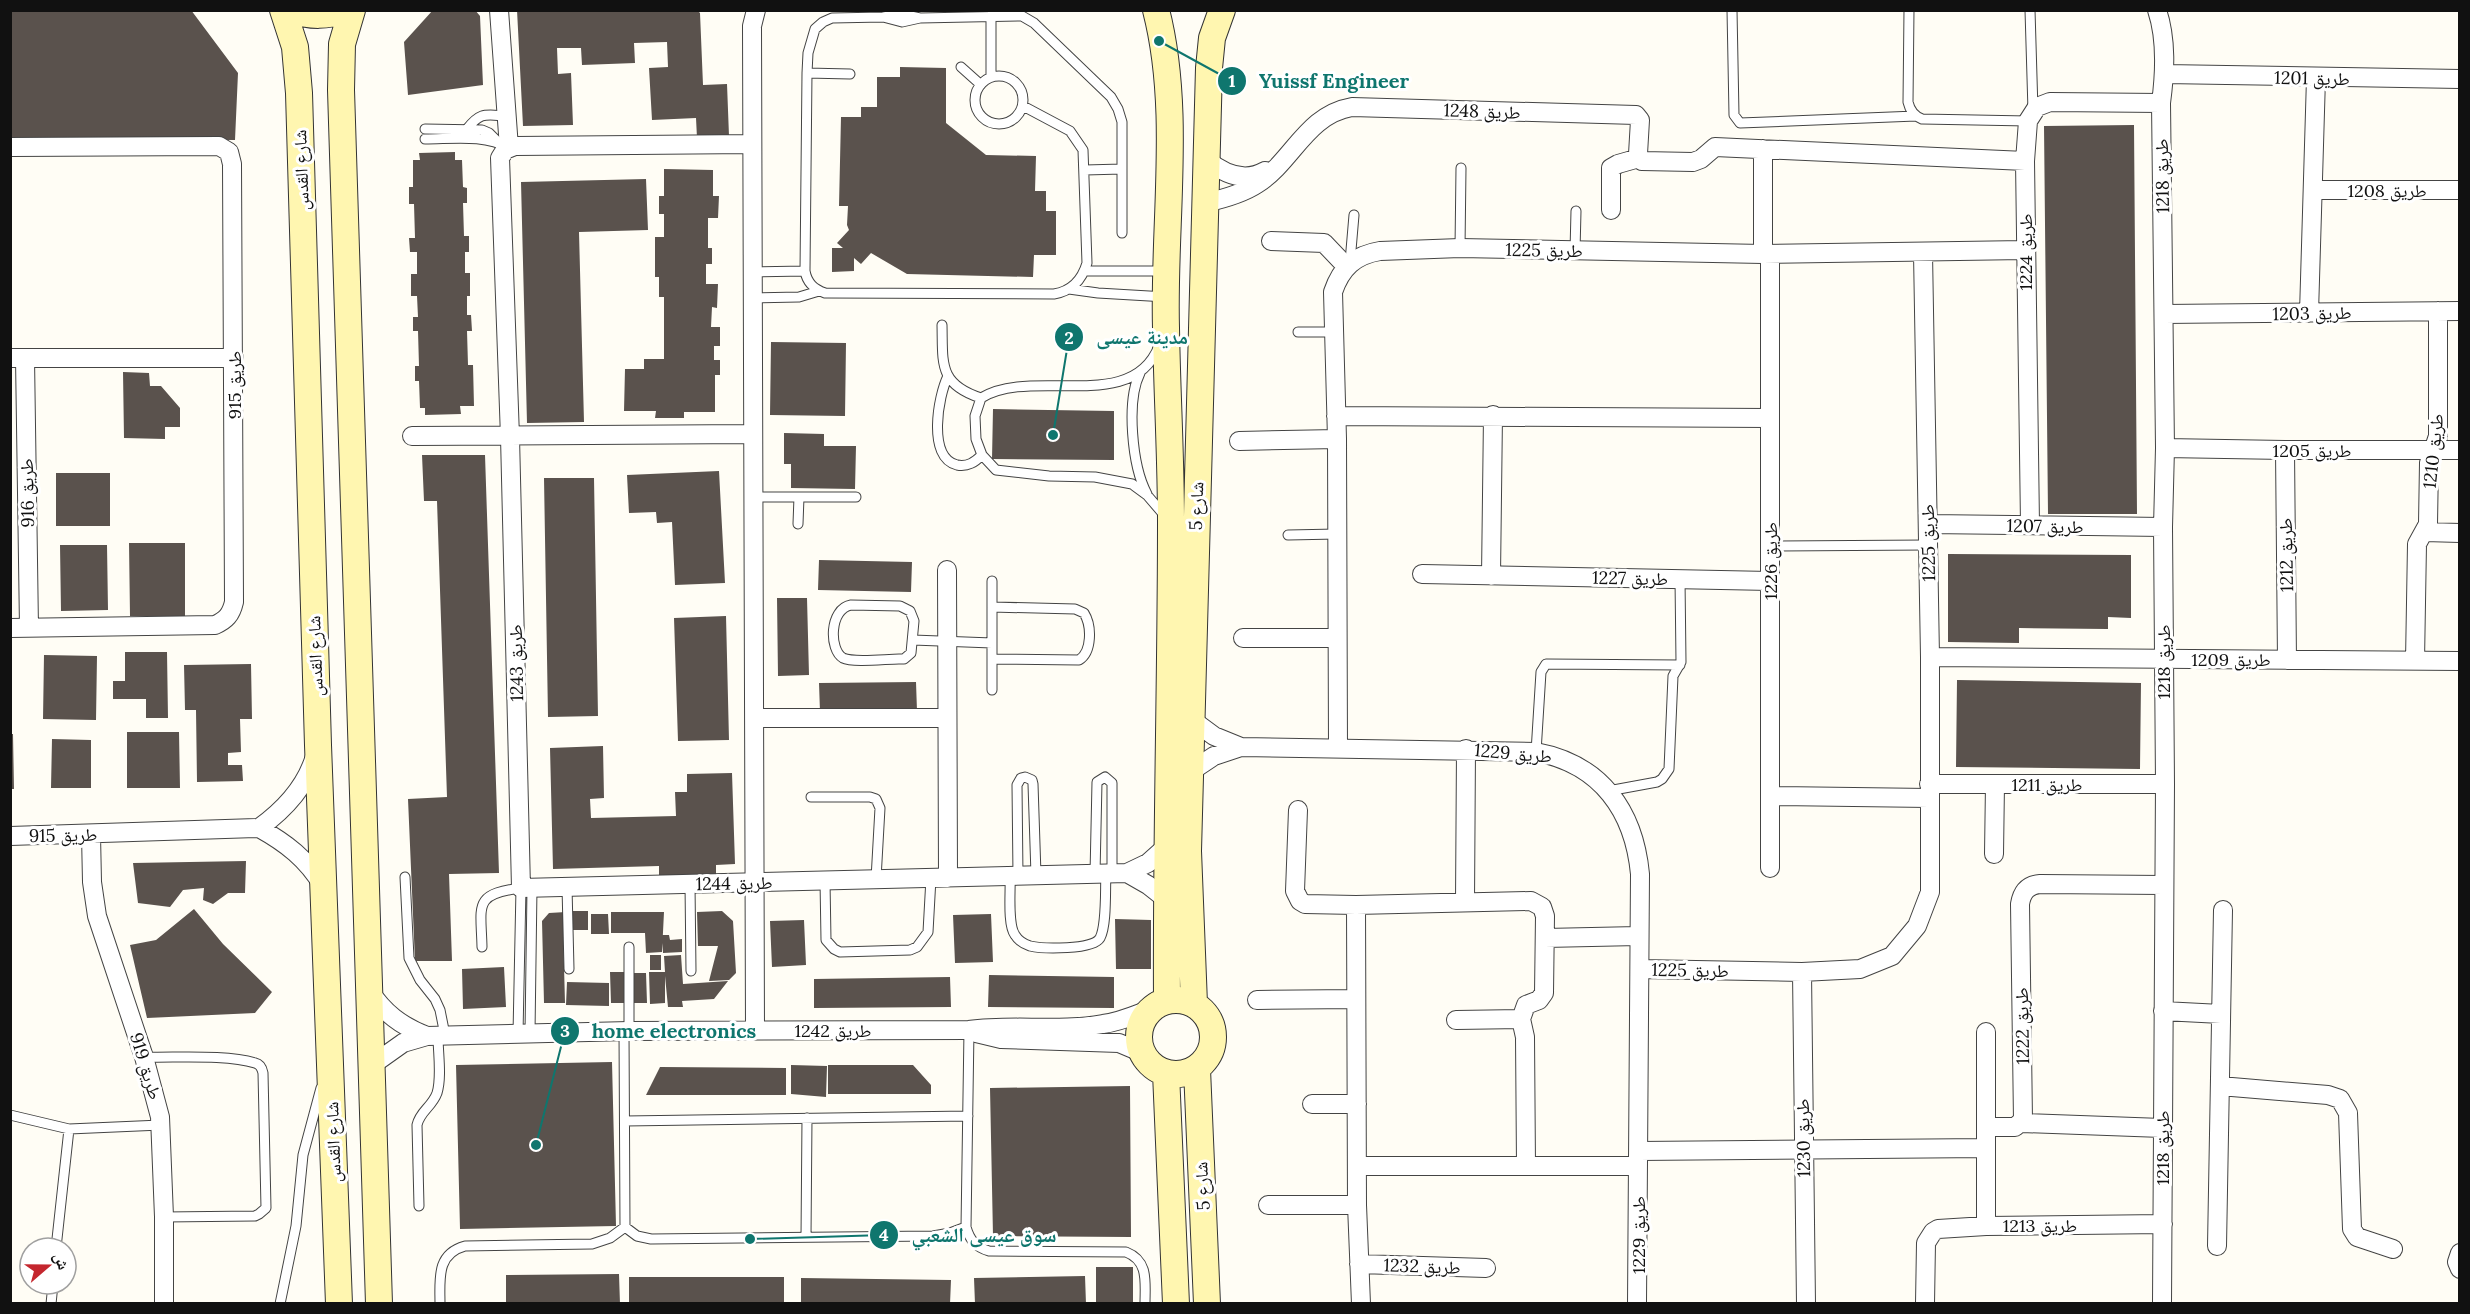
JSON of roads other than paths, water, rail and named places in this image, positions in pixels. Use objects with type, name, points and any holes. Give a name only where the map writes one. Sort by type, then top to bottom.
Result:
[{"type":"street","name":"شارع القدس","points":[[283,10],[295,47],[299,93],[318,746],[339,1304]]},
{"type":"street","points":[[292,10],[305,15],[329,15],[346,10]]},
{"type":"street","points":[[352,10],[342,44],[341,90],[379,1304]]},
{"type":"street","points":[[499,10],[507,116],[504,145],[752,144]]},
{"type":"street","name":"شارع 5","points":[[1156,10],[1163,35],[1170,105],[1166,271],[1171,524],[1167,900],[1159,1005]]},
{"type":"street","name":"شارع 5","points":[[1194,1004],[1188,851],[1205,203],[1209,68],[1212,38],[1222,10]]},
{"type":"street","name":"طريق 1218","points":[[2160,14],[2165,74],[2161,103],[2165,448],[2162,1304]]},
{"type":"street","points":[[751,16],[754,1030]]},
{"type":"street","name":"طريق 1201","points":[[2165,74],[2460,79]]},
{"type":"street","points":[[2309,313],[2315,190],[2316,78]]},
{"type":"street","points":[[2031,116],[2050,102],[2161,103]]},
{"type":"street","points":[[1170,105],[1181,120],[1184,131],[1185,182],[1205,203]]},
{"type":"street","name":"طريق 1248","points":[[1205,203],[1257,184],[1317,121],[1334,111],[1352,107],[1636,115],[1640,120],[1640,158]]},
{"type":"street","name":"طريق 1224","points":[[2030,525],[2024,250],[2025,161],[2031,116]]},
{"type":"street","name":"طريق 1243","points":[[504,145],[499,163],[527,888]]},
{"type":"street","name":"طريق 915","points":[[10,147],[219,146],[229,152],[232,164],[234,602],[231,613],[225,620],[215,625],[20,628]]},
{"type":"street","points":[[1611,210],[1611,168],[1615,165],[1640,158],[1642,161],[1693,162],[1701,159],[1714,147],[2025,161]]},
{"type":"street","name":"طريق 1226","points":[[1763,149],[1770,418],[1770,868]]},
{"type":"street","name":"طريق 1248","points":[[1207,160],[1225,172],[1248,178],[1277,164]]},
{"type":"street","name":"طريق 1208","points":[[2315,190],[2460,190]]},
{"type":"street","points":[[1271,241],[1324,243],[1348,264],[1333,292],[1337,440],[1338,749]]},
{"type":"street","name":"طريق 1225","points":[[1348,264],[1360,256],[1380,251],[1460,248],[1766,254],[2024,250]]},
{"type":"street","name":"طريق 1225","points":[[1640,969],[1802,972],[1860,969],[1892,956],[1917,926],[1930,892],[1930,657],[1923,253]]},
{"type":"street","name":"طريق 1210","points":[[2415,661],[2417,544],[2425,532],[2428,521],[2429,464],[2438,436],[2438,311]]},
{"type":"street","name":"طريق 1203","points":[[2164,314],[2460,311]]},
{"type":"street","name":"طريق 916","points":[[20,628],[18,358],[234,358]]},
{"type":"street","points":[[1491,576],[1494,415]]},
{"type":"street","points":[[1336,416],[1770,418]]},
{"type":"street","points":[[412,436],[753,434]]},
{"type":"street","points":[[1239,441],[1337,440]]},
{"type":"street","name":"طريق 1205","points":[[2165,448],[2460,450]]},
{"type":"street","name":"طريق 1212","points":[[2285,450],[2287,660]]},
{"type":"street","name":"طريق 1207","points":[[1928,524],[2163,527]]},
{"type":"street","points":[[2425,532],[2460,533]]},
{"type":"street","points":[[940,878],[947,718],[947,570]]},
{"type":"street","name":"طريق 1227","points":[[1422,574],[1770,581]]},
{"type":"street","points":[[1243,638],[1337,638]]},
{"type":"street","name":"طريق 1209","points":[[1930,657],[2460,661]]},
{"type":"street","points":[[754,718],[947,718]]},
{"type":"street","name":"طريق 1229","points":[[1191,719],[1214,736],[1241,747]]},
{"type":"street","points":[[318,746],[303,784],[276,816],[259,828],[283,842],[313,868],[324,887]]},
{"type":"street","name":"طريق 1229","points":[[1190,772],[1214,756],[1241,747],[1466,749],[1536,752],[1556,755],[1576,765],[1608,791],[1621,808],[1631,827],[1638,852],[1640,874],[1637,1304]]},
{"type":"street","points":[[1465,902],[1466,749]]},
{"type":"street","points":[[1994,854],[1995,784]]},
{"type":"street","name":"طريق 1211","points":[[1929,791],[1995,784],[2165,784]]},
{"type":"street","points":[[1770,796],[1929,791]]},
{"type":"street","points":[[1298,810],[1295,891],[1300,901],[1311,905],[1535,902],[1544,911],[1544,993],[1539,1000],[1526,1005],[1521,1019],[1525,1037],[1526,1166]]},
{"type":"street","name":"طريق 915","points":[[10,836],[259,828]]},
{"type":"street","name":"طريق 919","points":[[91,835],[92,882],[97,916],[144,1057],[161,1125],[164,1304]]},
{"type":"street","name":"طريق 1244","points":[[527,888],[1110,873],[1148,863],[1167,846]]},
{"type":"street","points":[[1110,873],[1148,885],[1167,900]]},
{"type":"street","name":"طريق 1222","points":[[2022,1123],[2024,1118],[2020,903],[2024,892],[2040,884],[2164,885]]},
{"type":"street","name":"طريق 1232","points":[[1356,905],[1357,1205],[1361,1304]]},
{"type":"street","points":[[2217,1246],[2223,910]]},
{"type":"street","points":[[1545,938],[1638,936]]},
{"type":"street","name":"طريق 1230","points":[[1802,972],[1806,1304]]},
{"type":"street","name":"طريق 1242","points":[[369,990],[387,1014],[412,1031],[437,1036],[627,1031],[969,1030],[1007,1026],[1103,1024],[1122,1020],[1159,1005]]},
{"type":"street","points":[[1176,999],[1194,1004],[1209,1019],[1213,1041],[1211,1052],[1197,1069],[1176,1075],[1166,1073],[1151,1065],[1139,1046],[1139,1032],[1143,1019],[1159,1005],[1176,999]]},
{"type":"street","points":[[1257,1000],[1356,999]]},
{"type":"street","points":[[2163,1011],[2221,1014]]},
{"type":"street","points":[[1456,1020],[1521,1019]]},
{"type":"street","name":"طريق 1242","points":[[969,1030],[1001,1039],[1119,1043],[1138,1051],[1145,1058]]},
{"type":"street","name":"طريق 1222","points":[[1986,1032],[1986,1226]]},
{"type":"street","name":"طريق 1242","points":[[372,1065],[397,1046],[437,1036]]},
{"type":"street","name":"شارع 5","points":[[1197,1069],[1207,1304]]},
{"type":"street","name":"شارع 5","points":[[1166,1073],[1176,1304]]},
{"type":"street","points":[[2220,1086],[2328,1095],[2340,1099],[2348,1113],[2352,1231],[2357,1237],[2393,1250]]},
{"type":"street","points":[[1312,1104],[1356,1104]]},
{"type":"street","points":[[1986,1127],[2015,1126],[2022,1123],[2162,1128]]},
{"type":"street","points":[[1358,1166],[1526,1166],[1639,1158],[1803,1151],[1986,1148]]},
{"type":"street","points":[[1268,1205],[1357,1205]]},
{"type":"street","name":"طريق 1213","points":[[1925,1304],[1926,1243],[1933,1232],[1938,1229],[1986,1226],[2163,1224]]},
{"type":"street","points":[[2460,1253],[2457,1260],[2460,1269]]},
{"type":"street","name":"طريق 1232","points":[[1359,1264],[1486,1268]]},
{"type":"lane","points":[[1732,10],[1734,115],[1740,123],[1916,116],[1922,119],[2031,116],[2030,10]]},
{"type":"lane","points":[[1909,10],[1908,102],[1916,116]]},
{"type":"lane","points":[[819,291],[808,281],[806,271],[807,73],[808,53],[815,29],[832,18],[883,17],[898,22],[920,18],[1015,15],[1034,22],[1111,98],[1118,109],[1122,122],[1122,233]]},
{"type":"lane","points":[[991,16],[991,76]]},
{"type":"lane","points":[[961,67],[980,84]]},
{"type":"lane","points":[[807,73],[850,74]]},
{"type":"lane","points":[[991,76],[1008,77],[1016,82],[1024,97],[1020,114],[1006,124],[988,122],[976,110],[975,101],[980,84],[991,76]]},
{"type":"lane","points":[[753,298],[798,297],[819,291],[831,293],[1054,294],[1069,289],[1081,278],[1087,263],[1083,150],[1076,136],[1023,106]]},
{"type":"lane","points":[[467,129],[475,118],[482,114],[507,116]]},
{"type":"lane","points":[[467,129],[489,133],[504,145],[477,139],[425,134],[467,129]]},
{"type":"lane","points":[[1460,248],[1461,168]]},
{"type":"lane","points":[[1085,170],[1122,169]]},
{"type":"lane","points":[[1575,251],[1576,211]]},
{"type":"lane","points":[[1348,264],[1354,215]]},
{"type":"lane","points":[[753,272],[806,271]]},
{"type":"lane","points":[[1085,271],[1166,271]]},
{"type":"lane","points":[[1069,289],[1167,297]]},
{"type":"lane","points":[[942,326],[943,368],[962,389],[981,398]]},
{"type":"lane","points":[[1166,327],[1158,350],[1138,378],[1134,401],[1136,465],[1148,495],[1171,524]]},
{"type":"lane","points":[[1298,332],[1334,332]]},
{"type":"lane","points":[[1147,364],[1134,376],[1124,381],[1100,386],[1018,385],[993,390],[981,398],[975,416],[975,428],[982,455],[996,470],[1049,476],[1095,477],[1132,484],[1148,495]]},
{"type":"lane","points":[[948,376],[939,404],[939,447],[942,455],[947,461],[962,466],[970,465],[982,455]]},
{"type":"lane","points":[[753,497],[856,497]]},
{"type":"lane","points":[[798,524],[799,497]]},
{"type":"lane","points":[[1288,535],[1337,534]]},
{"type":"lane","points":[[1770,546],[1927,545]]},
{"type":"lane","points":[[1608,791],[1657,782],[1666,774],[1670,763],[1673,676],[1680,665],[1680,579]]},
{"type":"lane","points":[[992,581],[992,690]]},
{"type":"lane","points":[[850,605],[905,607],[913,615],[913,640],[912,653],[904,659],[848,660],[836,650],[835,617],[841,608],[850,605]]},
{"type":"lane","points":[[992,607],[1075,609],[1084,613],[1088,624],[1087,654],[1079,660],[992,659]]},
{"type":"lane","points":[[913,640],[992,643]]},
{"type":"lane","points":[[1536,752],[1541,672],[1546,664],[1680,665]]},
{"type":"lane","points":[[1021,876],[1017,785],[1021,778],[1025,777],[1032,780],[1033,784],[1021,876],[1011,924],[1015,936],[1035,947],[1085,947],[1098,941],[1103,931],[1110,873],[1112,783],[1105,777],[1097,782],[1110,873]]},
{"type":"lane","points":[[812,797],[870,797],[878,802],[880,808],[876,879]]},
{"type":"lane","points":[[405,877],[409,958],[420,980],[435,999],[440,1010],[437,1036],[438,1090],[433,1101],[420,1114],[417,1125],[419,1206]]},
{"type":"lane","points":[[825,881],[826,940],[834,949],[847,952],[910,950],[922,943],[928,932],[940,878]]},
{"type":"lane","points":[[690,884],[691,972]]},
{"type":"lane","points":[[567,887],[569,969]]},
{"type":"lane","points":[[482,947],[481,909],[483,902],[494,892],[527,888],[524,1034]]},
{"type":"lane","points":[[625,1227],[629,947]]},
{"type":"lane","points":[[969,1030],[966,1227],[974,1243],[989,1251],[1126,1252],[1134,1255],[1144,1267],[1145,1304]]},
{"type":"lane","points":[[280,1304],[296,1226],[303,1155],[330,1056]]},
{"type":"lane","points":[[144,1057],[218,1058],[256,1063],[261,1067],[263,1073],[266,1208],[260,1214],[255,1215],[164,1218]]},
{"type":"lane","points":[[10,1115],[69,1129],[161,1125]]},
{"type":"lane","points":[[625,1121],[968,1116]]},
{"type":"lane","points":[[806,1237],[807,1118]]},
{"type":"lane","points":[[57,1236],[69,1129]]},
{"type":"lane","points":[[625,1227],[637,1236],[651,1239],[933,1236],[966,1227]]},
{"type":"lane","points":[[440,1304],[441,1265],[457,1248],[592,1244],[610,1238],[625,1227]]},
{"type":"place","name":"Yuissf Engineer","points":[[1159,41]]},
{"type":"place","name":"مدينة عيسى","points":[[1053,435]]},
{"type":"place","name":"home electronics","points":[[536,1145]]},
{"type":"place","name":"سوق عيسى الشعبي","points":[[750,1239]]}]
